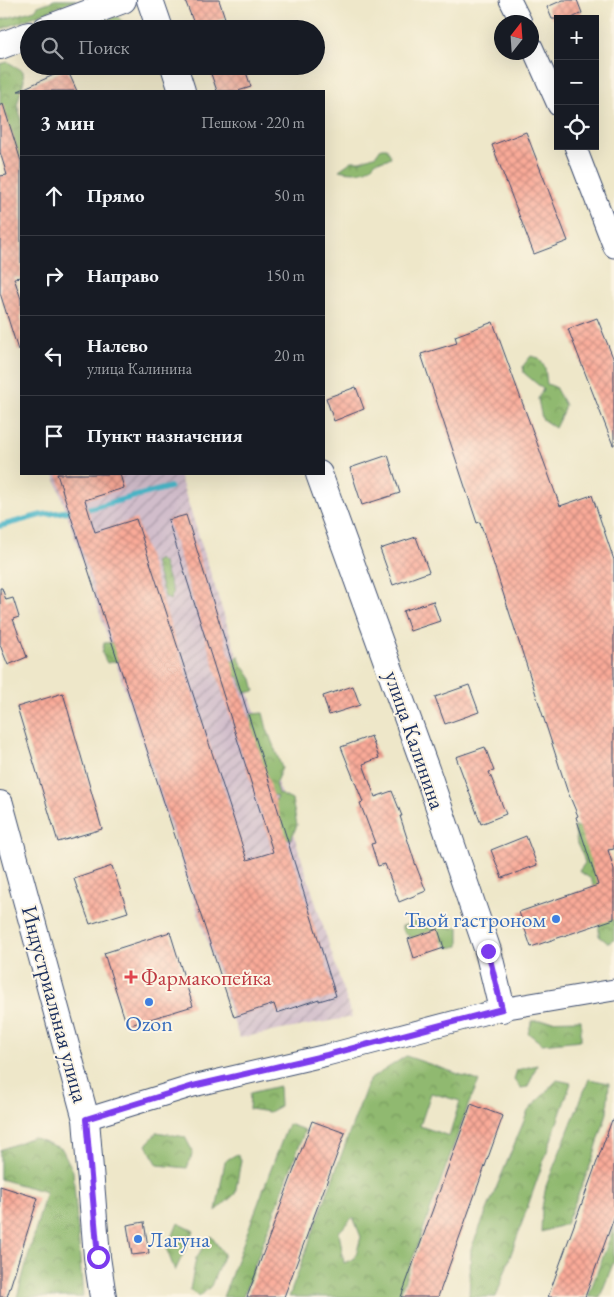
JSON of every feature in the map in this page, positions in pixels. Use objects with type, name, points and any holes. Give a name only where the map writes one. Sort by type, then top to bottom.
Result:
[{"type":"street","points":[[70,20],[123,0]]},
{"type":"street","points":[[150,0],[157,20]]},
{"type":"street","points":[[510,0],[517,15]]},
{"type":"street","points":[[0,46],[20,38]]},
{"type":"street","points":[[538,60],[554,96]]},
{"type":"street","points":[[177,75],[182,90]]},
{"type":"street","points":[[577,150],[614,247]]},
{"type":"street","name":"улица Калинина","points":[[319,475],[428,775],[488,951],[502,1009]]},
{"type":"street","name":"Индустриальная улица","points":[[0,804],[86,1119],[103,1297]]},
{"type":"street","points":[[86,1119],[193,1086],[327,1055],[502,1009],[614,990]]},
{"type":"shaded area","points":[[54,475],[179,475],[352,1017],[239,1038]]},
{"type":"green space","points":[[55,0],[76,0],[25,20],[20,20],[20,22],[0,30],[0,20],[35,10],[38,6]]},
{"type":"green space","points":[[117,16],[121,20],[105,20]]},
{"type":"green space","points":[[8,62],[20,69],[20,75],[23,75],[24,80],[17,105],[20,114],[20,170],[0,106],[0,64]]},
{"type":"green space","points":[[381,148],[387,148],[391,157],[376,161],[369,168],[359,172],[339,170],[352,161],[360,161],[376,155]]},
{"type":"green space","points":[[531,356],[539,358],[545,368],[547,384],[555,387],[565,405],[555,428],[542,419],[538,399],[543,389],[524,373],[523,366]]},
{"type":"green space","points":[[159,559],[163,563],[173,593],[170,600],[165,597],[154,562]]},
{"type":"green space","points":[[118,642],[124,660],[107,663],[102,653],[104,643]]},
{"type":"green space","points":[[239,655],[240,661],[252,679],[255,691],[245,693],[239,677],[229,676],[227,663]]},
{"type":"green space","points":[[263,713],[282,768],[275,784],[278,793],[292,800],[297,825],[291,839],[283,838],[273,807],[277,797],[264,789],[253,741],[251,714]]},
{"type":"green space","points":[[574,826],[589,829],[614,892],[614,940],[608,943],[599,936],[601,918],[599,900],[591,879],[579,871],[585,863],[577,844]]},
{"type":"green space","points":[[418,921],[444,927],[459,927],[459,946],[448,948],[446,943],[434,936],[414,940],[402,930],[402,926]]},
{"type":"green space","points":[[581,1020],[581,1040],[542,1044],[528,1033],[532,1021]]},
{"type":"green space","points":[[406,1056],[479,1081],[469,1103],[399,1297],[289,1297],[369,1080]],"holes":[[[431,1093],[460,1101],[449,1136],[420,1126]],[[353,1217],[361,1237],[355,1258],[344,1263],[339,1232]]]},
{"type":"green space","points":[[537,1065],[528,1087],[521,1088],[514,1079],[517,1070]]},
{"type":"green space","points":[[589,1079],[609,1083],[607,1113],[592,1161],[566,1224],[541,1232],[542,1208],[546,1186]]},
{"type":"green space","points":[[557,1080],[571,1083],[496,1297],[469,1297],[471,1249],[528,1111]]},
{"type":"green space","points":[[279,1086],[280,1106],[269,1112],[249,1109],[250,1093]]},
{"type":"green space","points":[[288,1124],[305,1130],[243,1297],[223,1297]]},
{"type":"green space","points":[[157,1132],[185,1137],[193,1152],[187,1168],[158,1165],[146,1145]]},
{"type":"green space","points":[[33,1137],[62,1149],[73,1171],[83,1297],[17,1297],[46,1192],[0,1179],[0,1150]]},
{"type":"green space","points":[[237,1154],[241,1160],[235,1194],[216,1211],[225,1161]]},
{"type":"green space","points":[[178,1223],[194,1231],[175,1271],[167,1250]]},
{"type":"green space","points":[[614,1227],[614,1261],[600,1297],[588,1297]]},
{"type":"green space","points":[[211,1236],[224,1254],[211,1286],[199,1297],[190,1290],[196,1258]]},
{"type":"building","points":[[185,0],[219,0],[225,18],[220,20],[193,20]]},
{"type":"building","points":[[563,0],[577,0],[582,13],[578,15],[554,15],[554,19],[552,19],[547,7]]},
{"type":"building","points":[[54,75],[70,75],[77,90],[20,90]]},
{"type":"building","points":[[211,75],[247,75],[251,87],[241,90],[217,90]]},
{"type":"building","points":[[3,104],[20,158],[20,277],[14,278],[20,296],[20,349],[18,350],[0,293],[0,176],[7,175],[0,152],[0,105]]},
{"type":"building","points":[[526,132],[568,241],[534,254],[492,145]]},
{"type":"building","points":[[597,318],[614,360],[614,445],[568,329]]},
{"type":"building","points":[[493,322],[560,506],[592,495],[614,560],[614,849],[608,850],[614,869],[614,919],[531,947],[519,912],[598,885],[576,817],[578,816],[567,790],[480,522],[477,523],[421,354],[457,343],[455,336]]},
{"type":"building","points":[[356,387],[364,409],[334,421],[326,398]]},
{"type":"building","points":[[388,455],[400,493],[362,505],[350,468]]},
{"type":"building","points":[[57,475],[120,475],[124,488],[85,500],[95,532],[136,519],[247,860],[273,852],[168,520],[186,515],[336,996],[319,1001],[319,999],[277,1013],[274,1004],[234,1017]]},
{"type":"building","points":[[416,537],[429,572],[393,585],[380,549]]},
{"type":"building","points":[[0,588],[2,588],[6,600],[13,598],[19,617],[13,619],[27,657],[8,665],[0,645]]},
{"type":"building","points":[[433,601],[440,621],[410,631],[403,611]]},
{"type":"building","points":[[469,685],[479,712],[445,724],[435,697]]},
{"type":"building","points":[[353,686],[360,705],[329,715],[323,696]]},
{"type":"building","points":[[63,693],[102,829],[58,842],[17,707]]},
{"type":"building","points":[[371,736],[379,758],[363,764],[375,797],[392,791],[426,891],[399,902],[385,864],[378,866],[371,844],[375,843],[360,803],[363,802],[341,747]]},
{"type":"building","points":[[485,747],[494,771],[489,772],[506,814],[481,824],[456,757]]},
{"type":"building","points":[[526,836],[537,865],[502,878],[491,850]]},
{"type":"building","points":[[112,866],[128,912],[90,924],[74,879]]},
{"type":"building","points":[[438,929],[444,948],[414,958],[408,939]]},
{"type":"building","points":[[170,932],[193,1006],[127,1026],[104,953]]},
{"type":"building","points":[[471,1104],[503,1116],[438,1297],[401,1297]]},
{"type":"building","points":[[612,1120],[614,1121],[614,1218],[585,1297],[548,1297]]},
{"type":"building","points":[[312,1121],[345,1133],[284,1297],[247,1297]]},
{"type":"building","points":[[0,1186],[38,1198],[7,1297],[0,1297]]},
{"type":"building","name":"Лагуна","points":[[144,1222],[149,1253],[132,1255],[127,1225]]},
{"type":"waterway","points":[[0,526],[41,515],[91,508],[170,487]]},
{"type":"place","name":"Твой гастроном","points":[[556,919]]},
{"type":"place","name":"Фармакопейка","points":[[131,977]]},
{"type":"place","name":"Ozon","points":[[149,1002]]},
{"type":"place","name":"Лагуна","points":[[138,1239]]},
{"type":"route","points":[[98,1257],[86,1119],[193,1086],[327,1055],[502,1009],[488,951]]}]
